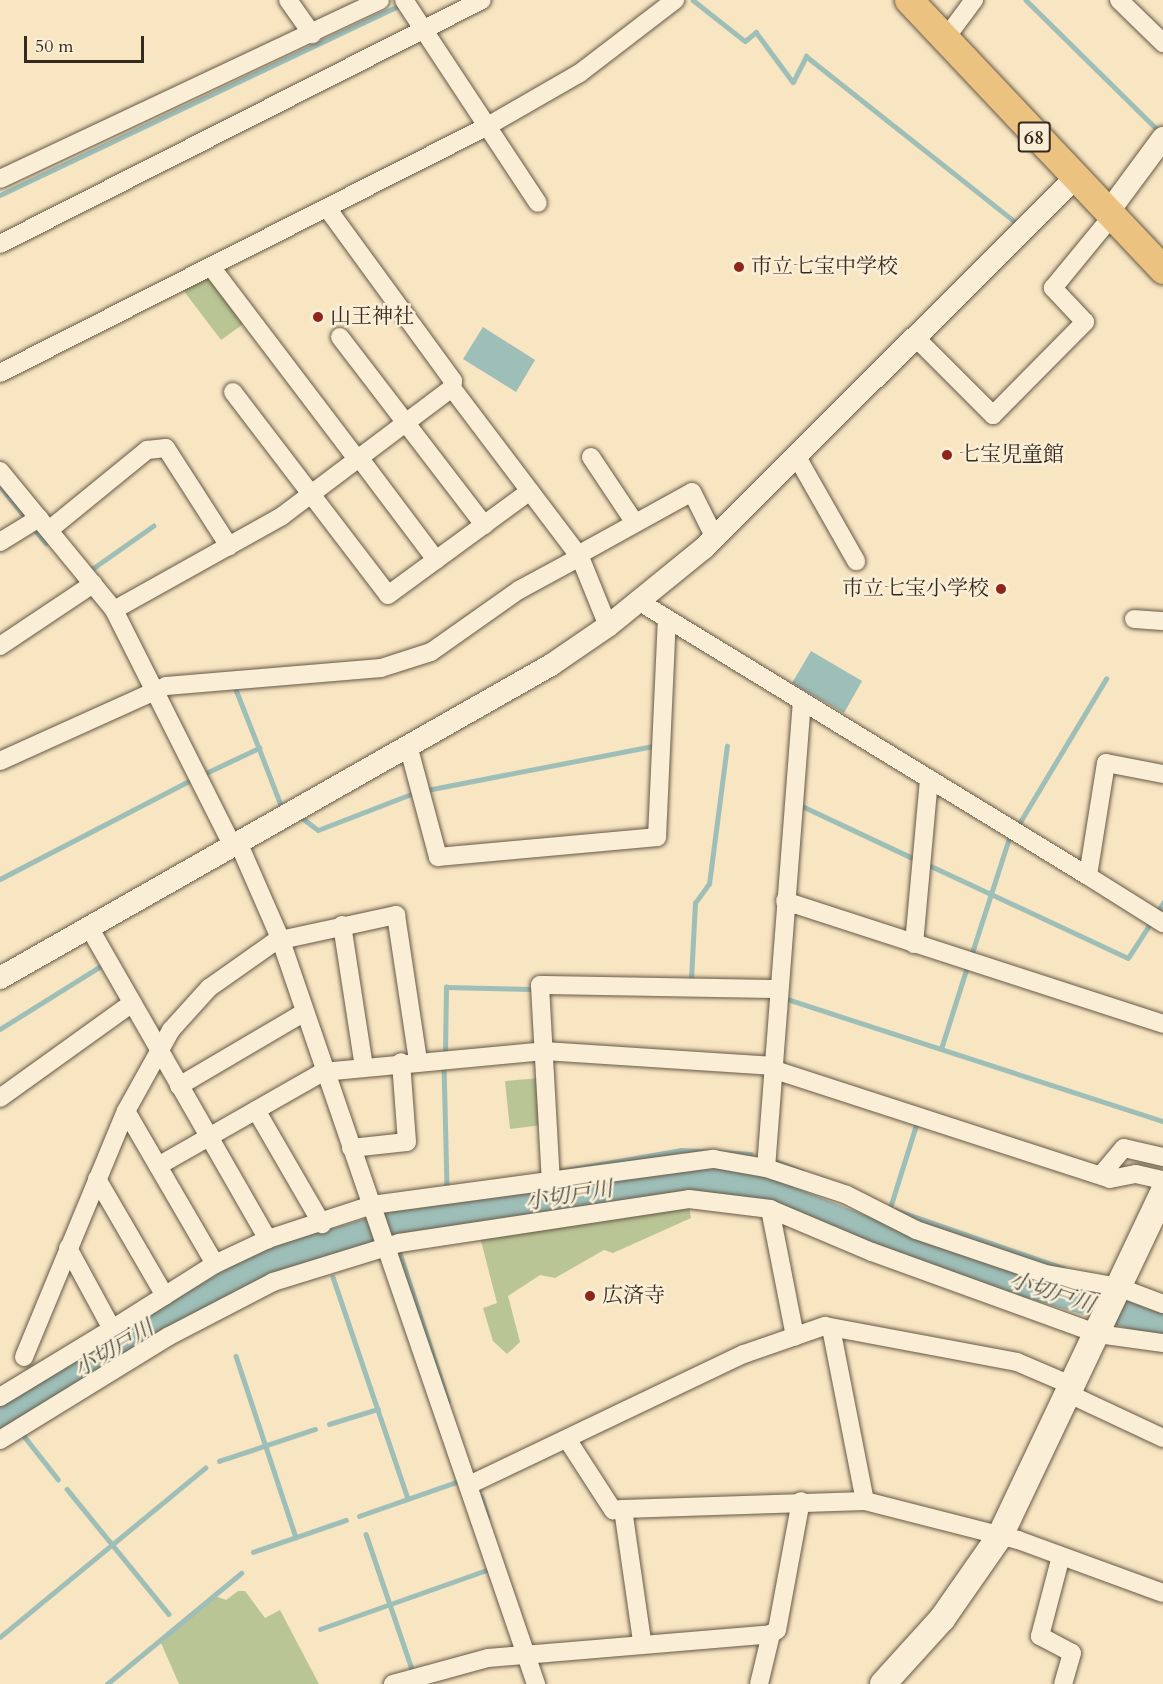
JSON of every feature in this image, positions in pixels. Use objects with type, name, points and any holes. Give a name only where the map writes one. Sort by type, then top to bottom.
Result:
[{"type":"main road","name":"68","points":[[909,0],[1074,179],[1111,213],[1163,270]]},
{"type":"main road","points":[[883,1684],[942,1619],[999,1536],[1117,1290],[1156,1225],[1163,1192]]},
{"type":"street","points":[[288,0],[312,34]]},
{"type":"street","points":[[0,178],[312,34],[380,0]]},
{"type":"street","points":[[0,244],[116,189],[422,27],[482,0]]},
{"type":"street","points":[[0,373],[212,268],[486,127],[573,78],[675,0]]},
{"type":"street","points":[[945,39],[974,0]]},
{"type":"street","points":[[1119,0],[1163,44]]},
{"type":"street","points":[[407,4],[538,203]]},
{"type":"street","points":[[916,338],[993,415],[1085,322],[1053,288],[1111,213],[1163,138]]},
{"type":"street","points":[[0,978],[408,746],[608,626],[715,538],[1074,179]]},
{"type":"street","points":[[327,208],[453,381],[452,388],[579,556],[608,626]]},
{"type":"street","points":[[212,268],[436,560]]},
{"type":"street","points":[[340,337],[484,525]]},
{"type":"street","points":[[114,610],[282,516],[310,492],[452,388]]},
{"type":"street","points":[[233,392],[388,595],[530,491]]},
{"type":"street","points":[[0,542],[44,524],[147,450],[166,448],[229,546]]},
{"type":"street","points":[[591,457],[634,523]]},
{"type":"street","points":[[797,457],[856,561]]},
{"type":"street","points":[[0,471],[114,610],[235,843],[281,939],[322,1072],[373,1208],[536,1684]]},
{"type":"street","points":[[0,761],[155,690],[391,665],[448,645],[474,620],[634,523],[692,492],[715,538]]},
{"type":"street","points":[[0,646],[93,584]]},
{"type":"street","points":[[640,602],[1163,923]]},
{"type":"street","points":[[1134,618],[1163,621]]},
{"type":"street","points":[[408,746],[438,857],[657,837],[667,619]]},
{"type":"street","points":[[766,1168],[775,1068],[784,901],[802,701]]},
{"type":"street","points":[[1088,876],[1106,764],[1163,774]]},
{"type":"street","points":[[914,944],[929,779]]},
{"type":"street","points":[[784,901],[1163,1024]]},
{"type":"street","points":[[24,1357],[126,1111],[171,1030],[209,988],[281,939],[396,915],[410,1061],[407,1142],[351,1148]]},
{"type":"street","points":[[342,926],[364,1067]]},
{"type":"street","points":[[89,927],[268,1239]]},
{"type":"street","points":[[551,1183],[540,984],[778,989]]},
{"type":"street","points":[[0,1098],[132,1003]]},
{"type":"street","points":[[179,1086],[303,1013]]},
{"type":"street","points":[[158,1166],[322,1072],[410,1061],[544,1051],[775,1068],[1101,1175],[1163,1180]]},
{"type":"street","points":[[256,1110],[322,1224]]},
{"type":"street","points":[[126,1111],[215,1264]]},
{"type":"street","points":[[1101,1175],[1124,1148],[1163,1157]]},
{"type":"street","points":[[0,1397],[215,1264],[268,1239],[373,1208],[551,1183],[686,1160],[766,1168],[847,1195],[927,1234],[1046,1274],[1117,1290],[1163,1304]]},
{"type":"street","points":[[97,1179],[165,1296]]},
{"type":"street","points":[[0,1440],[169,1336],[273,1282],[385,1243],[689,1198],[770,1209],[872,1252],[1099,1331],[1163,1343]]},
{"type":"street","points":[[770,1209],[795,1337]]},
{"type":"street","points":[[68,1248],[112,1329]]},
{"type":"street","points":[[469,1485],[744,1354],[831,1328],[1017,1362],[1163,1438]]},
{"type":"street","points":[[831,1328],[865,1501]]},
{"type":"street","points":[[567,1439],[613,1510],[801,1501],[865,1501],[999,1536],[1163,1593]]},
{"type":"street","points":[[393,1684],[488,1658],[642,1641],[668,1646],[771,1634],[777,1630],[801,1501]]},
{"type":"street","points":[[623,1509],[642,1641]]},
{"type":"street","points":[[1061,1556],[1040,1636],[1072,1653],[1064,1684]]},
{"type":"street","points":[[759,1684],[771,1634]]},
{"type":"green space","points":[[213,275],[249,320],[221,340],[183,290]]},
{"type":"green space","points":[[540,1078],[542,1125],[510,1129],[505,1081]]},
{"type":"green space","points":[[688,1202],[691,1218],[613,1253],[604,1250],[555,1278],[540,1275],[508,1296],[520,1342],[507,1354],[493,1341],[483,1308],[497,1303],[480,1237]]},
{"type":"green space","points":[[238,1591],[245,1591],[265,1618],[280,1610],[319,1684],[179,1684],[161,1643],[215,1596],[226,1600]]},
{"type":"water","points":[[483,327],[535,360],[516,392],[463,359]]},
{"type":"water","points":[[811,651],[862,681],[844,713],[792,683]]},
{"type":"waterway","points":[[693,0],[745,41],[756,32],[793,82],[806,56],[1014,221]]},
{"type":"waterway","points":[[1026,0],[1156,128]]},
{"type":"waterway","points":[[0,195],[402,4]]},
{"type":"waterway","points":[[0,486],[22,513]]},
{"type":"waterway","points":[[92,569],[153,526]]},
{"type":"waterway","points":[[35,530],[46,543]]},
{"type":"waterway","points":[[1017,827],[1106,679]]},
{"type":"waterway","points":[[235,687],[259,748]]},
{"type":"waterway","points":[[427,790],[654,746]]},
{"type":"waterway","points":[[691,979],[695,903],[709,884],[727,746]]},
{"type":"waterway","points":[[206,773],[259,748],[281,805]]},
{"type":"waterway","points":[[0,879],[191,780]]},
{"type":"waterway","points":[[301,817],[318,830],[414,793]]},
{"type":"waterway","points":[[800,805],[917,860]]},
{"type":"waterway","points":[[971,956],[1009,838]]},
{"type":"waterway","points":[[931,866],[1128,958],[1150,924]]},
{"type":"waterway","points":[[1157,912],[1163,903]]},
{"type":"waterway","points":[[0,1029],[101,966]]},
{"type":"waterway","points":[[941,1049],[967,967]]},
{"type":"waterway","points":[[445,1052],[446,987],[534,989]]},
{"type":"waterway","points":[[787,999],[1163,1121]]},
{"type":"waterway","points":[[444,1064],[447,1188]]},
{"type":"waterway","points":[[890,1208],[917,1122]]},
{"type":"waterway","points":[[561,1171],[681,1150],[751,1154]]},
{"type":"waterway","points":[[778,1162],[802,1171]]},
{"type":"waterway","name":"小切戸川","points":[[0,1417],[265,1263],[412,1220],[681,1179],[749,1185],[919,1251],[1163,1324]]},
{"type":"waterway","name":"小切戸川","points":[[449,1207],[451,1215]]},
{"type":"waterway","points":[[895,1210],[1063,1268]]},
{"type":"waterway","points":[[878,1235],[881,1225]]},
{"type":"waterway","points":[[399,1250],[448,1401]]},
{"type":"waterway","points":[[333,1277],[408,1499]]},
{"type":"waterway","points":[[236,1356],[296,1537]]},
{"type":"waterway","points":[[329,1424],[378,1409]]},
{"type":"waterway","points":[[219,1461],[315,1429]]},
{"type":"waterway","points":[[24,1436],[58,1479]]},
{"type":"waterway","points":[[0,1637],[205,1468]]},
{"type":"waterway","points":[[359,1516],[456,1482]]},
{"type":"waterway","points":[[67,1489],[169,1614]]},
{"type":"waterway","points":[[481,1496],[488,1517]]},
{"type":"waterway","points":[[253,1552],[346,1520]]},
{"type":"waterway","points":[[366,1534],[412,1669]]},
{"type":"waterway","points":[[320,1629],[487,1570]]},
{"type":"waterway","points":[[107,1684],[241,1573]]},
{"type":"place","name":"市立七宝中学校","points":[[739,267]]},
{"type":"place","name":"山王神社","points":[[318,317]]},
{"type":"place","name":"七宝児童館","points":[[947,455]]},
{"type":"place","name":"市立七宝小学校","points":[[1001,589]]},
{"type":"place","name":"広済寺","points":[[590,1296]]}]
